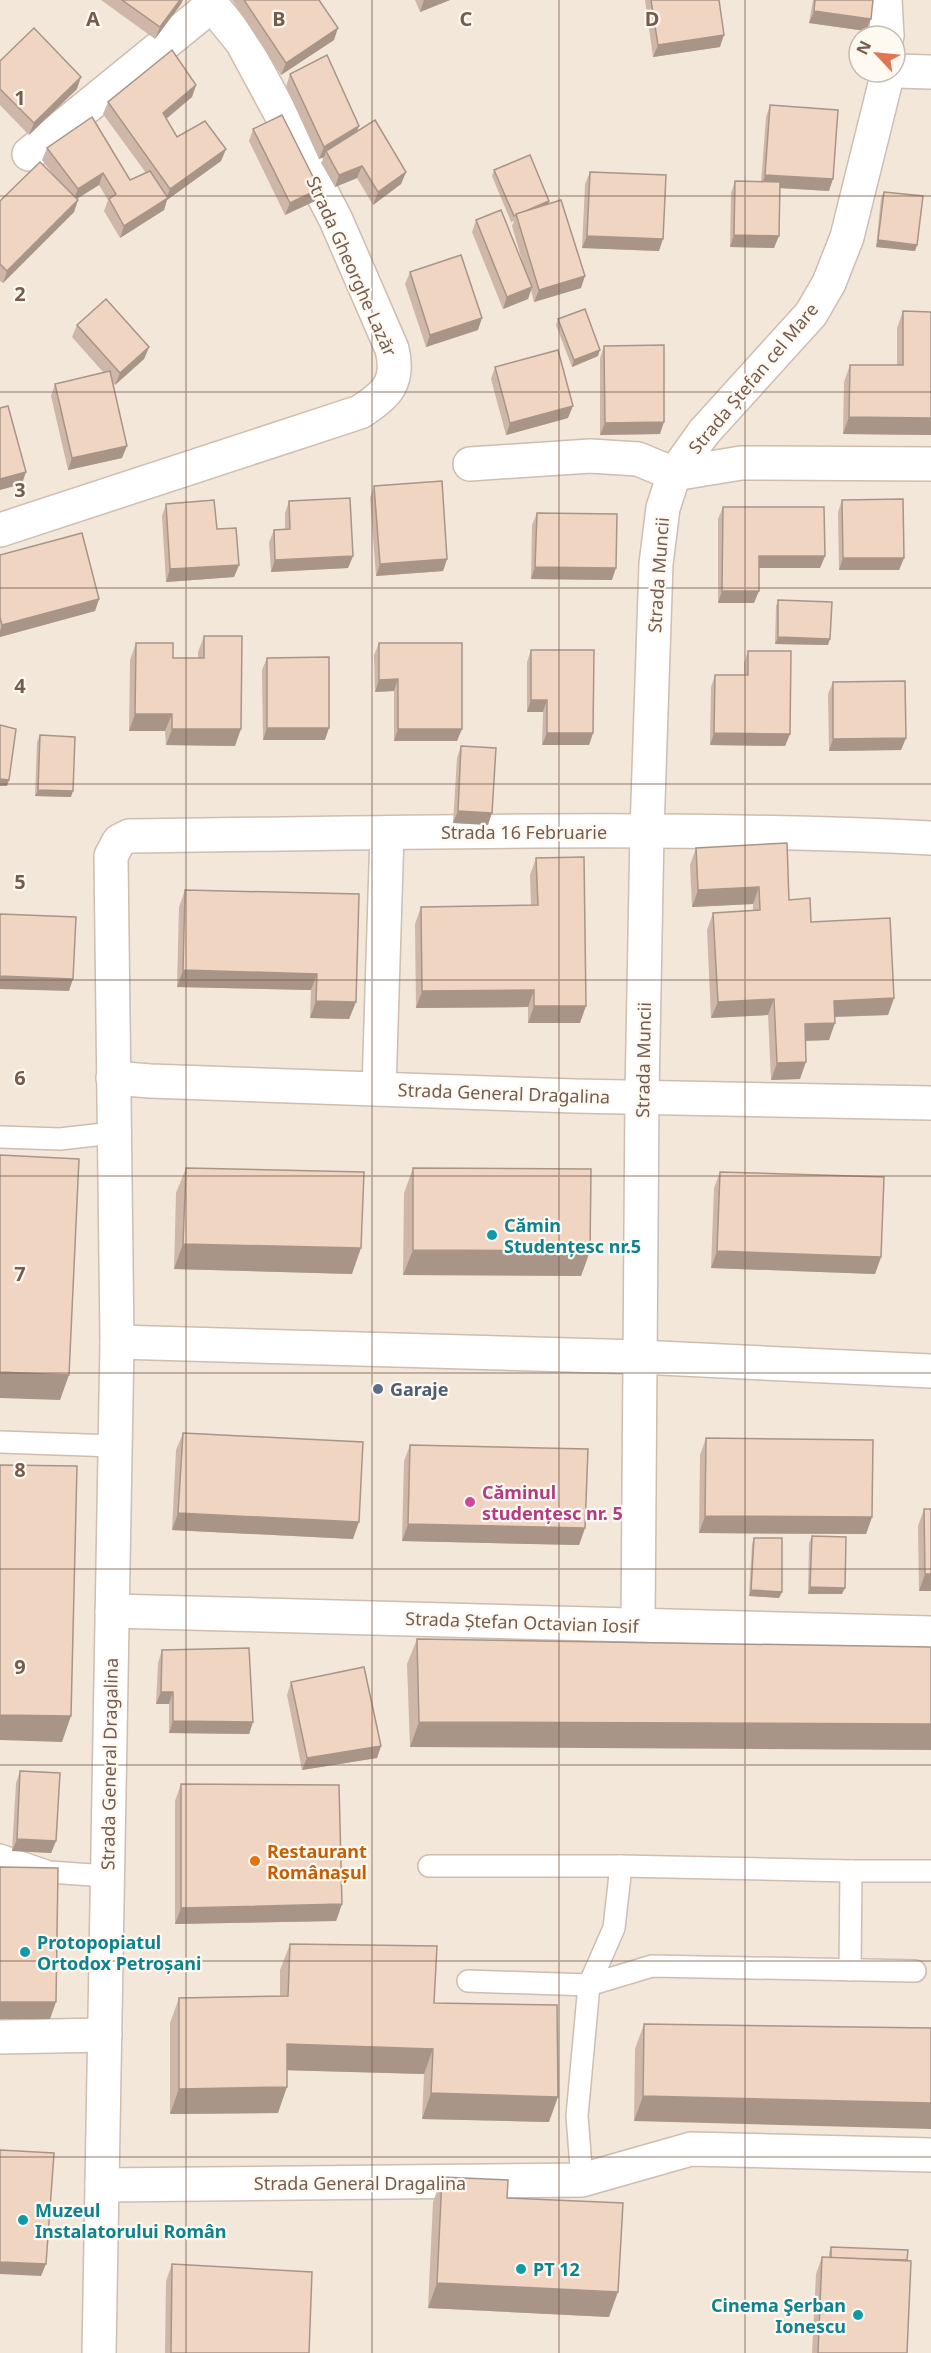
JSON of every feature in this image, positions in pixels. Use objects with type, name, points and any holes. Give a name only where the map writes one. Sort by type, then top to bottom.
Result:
[{"type":"street","points":[[885,0],[886,24]]},
{"type":"street","name":"Strada Gheorghe Lazăr","points":[[0,530],[352,415],[379,400],[393,381],[396,364],[392,348],[336,220],[242,42],[210,3],[29,154]]},
{"type":"street","points":[[907,71],[931,72]]},
{"type":"street","name":"Strada Ștefan cel Mare","points":[[674,474],[704,432],[811,314],[829,283],[848,237],[885,84]]},
{"type":"street","points":[[470,464],[590,456],[638,459],[674,474]]},
{"type":"street","name":"Strada Ștefan cel Mare","points":[[674,474],[741,463],[931,464]]},
{"type":"street","name":"Strada Muncii","points":[[638,1625],[639,1357],[647,831],[656,564],[663,508],[674,474]]},
{"type":"street","name":"Strada 16 Februarie","points":[[119,841],[129,836],[647,831],[771,832],[931,838]]},
{"type":"street","points":[[379,1089],[387,833]]},
{"type":"street","name":"Strada General Dragalina","points":[[99,2353],[117,1342],[111,856],[119,841]]},
{"type":"street","name":"Strada General Dragalina","points":[[113,1078],[379,1089],[931,1103]]},
{"type":"street","points":[[117,1342],[639,1357],[931,1371]]},
{"type":"street","name":"Strada Ștefan Octavian Iosif","points":[[112,1611],[931,1633]]},
{"type":"street","points":[[0,2037],[105,2035]]},
{"type":"street","points":[[582,2180],[692,2149],[931,2155]]},
{"type":"street","name":"Strada General Dragalina","points":[[102,2185],[582,2180]]},
{"type":"lane","points":[[0,1137],[60,1138],[113,1133]]},
{"type":"lane","points":[[0,1442],[115,1446]]},
{"type":"lane","points":[[0,1855],[49,1872],[107,1876]]},
{"type":"lane","points":[[429,1866],[621,1866],[931,1871]]},
{"type":"lane","points":[[582,2180],[577,2116],[589,1985],[614,1928],[621,1866]]},
{"type":"lane","points":[[850,1970],[851,1871]]},
{"type":"lane","points":[[468,1981],[589,1985],[652,1966],[915,1971]]},
{"type":"shaded area","points":[[0,0],[931,0],[931,2353],[0,2353]]},
{"type":"building","points":[[122,0],[180,0],[160,27]]},
{"type":"building","points":[[244,0],[319,0],[338,28],[286,63]]},
{"type":"building","points":[[651,0],[719,0],[724,35],[658,45]]},
{"type":"building","points":[[815,0],[873,0],[871,19],[814,11]]},
{"type":"building","points":[[34,28],[81,77],[34,123],[0,89],[0,61]]},
{"type":"building","points":[[172,50],[196,85],[163,113],[177,137],[205,121],[226,149],[170,189],[108,102]]},
{"type":"building","points":[[327,55],[359,126],[324,147],[290,74]]},
{"type":"building","points":[[770,105],[838,110],[833,179],[765,175]]},
{"type":"building","points":[[282,115],[319,189],[290,203],[253,129]]},
{"type":"building","points":[[92,117],[130,180],[150,171],[168,198],[124,226],[109,199],[116,194],[103,173],[78,189],[47,148]]},
{"type":"building","points":[[375,120],[406,172],[378,192],[362,166],[339,175],[326,151]]},
{"type":"building","points":[[530,155],[549,201],[514,216],[494,170]]},
{"type":"building","points":[[40,162],[78,200],[7,271],[0,264],[0,201]]},
{"type":"building","points":[[590,172],[666,175],[663,239],[587,236]]},
{"type":"building","points":[[735,181],[780,182],[779,236],[734,235]]},
{"type":"building","points":[[884,192],[923,196],[917,245],[878,240]]},
{"type":"building","points":[[561,200],[585,276],[539,290],[516,214]]},
{"type":"building","points":[[501,210],[532,287],[507,297],[476,220]]},
{"type":"building","points":[[461,255],[482,318],[430,335],[410,272]]},
{"type":"building","points":[[106,299],[149,347],[120,373],[77,325]]},
{"type":"building","points":[[585,309],[600,350],[574,360],[558,319]]},
{"type":"building","points":[[903,311],[931,312],[931,418],[849,417],[850,365],[903,365]]},
{"type":"building","points":[[664,345],[664,422],[605,423],[604,346]]},
{"type":"building","points":[[558,350],[573,406],[510,423],[495,367]]},
{"type":"building","points":[[110,371],[127,446],[72,458],[55,384]]},
{"type":"building","points":[[8,406],[26,472],[0,479],[0,408]]},
{"type":"building","points":[[442,481],[447,559],[380,564],[374,486]]},
{"type":"building","points":[[350,498],[353,556],[275,560],[274,530],[290,529],[289,501]]},
{"type":"building","points":[[903,499],[904,558],[843,558],[842,500]]},
{"type":"building","points":[[214,500],[217,529],[236,528],[239,565],[170,569],[166,504]]},
{"type":"building","points":[[723,507],[824,507],[825,556],[759,556],[759,591],[722,591]]},
{"type":"building","points":[[537,513],[617,514],[616,568],[535,567]]},
{"type":"building","points":[[82,533],[99,599],[2,625],[0,555]]},
{"type":"building","points":[[778,600],[832,602],[830,639],[778,637]]},
{"type":"building","points":[[204,636],[242,636],[241,729],[172,729],[172,714],[135,714],[136,643],[173,643],[173,658],[204,658]]},
{"type":"building","points":[[379,643],[462,643],[462,729],[398,729],[398,679],[379,680]]},
{"type":"building","points":[[531,650],[594,650],[593,733],[547,733],[547,700],[531,700]]},
{"type":"building","points":[[748,651],[791,651],[790,734],[714,733],[715,675],[748,675]]},
{"type":"building","points":[[329,657],[329,728],[267,728],[267,658]]},
{"type":"building","points":[[905,681],[906,738],[833,739],[833,682]]},
{"type":"building","points":[[0,725],[16,729],[9,780],[0,779]]},
{"type":"building","points":[[40,735],[75,737],[73,791],[38,790]]},
{"type":"building","points":[[461,746],[496,748],[492,813],[458,811]]},
{"type":"building","points":[[787,843],[789,900],[810,898],[811,922],[890,918],[894,998],[834,1001],[835,1023],[805,1024],[806,1062],[777,1063],[774,999],[718,1002],[713,913],[760,910],[759,887],[698,890],[696,848]]},
{"type":"building","points":[[584,857],[586,1006],[534,1006],[534,990],[422,991],[421,907],[538,905],[536,858]]},
{"type":"building","points":[[185,890],[359,894],[356,1002],[316,1001],[317,974],[183,970]]},
{"type":"building","points":[[0,914],[76,917],[73,979],[0,976]]},
{"type":"building","points":[[0,1155],[79,1159],[69,1375],[0,1372]]},
{"type":"building","points":[[186,1168],[364,1172],[361,1248],[183,1244]]},
{"type":"building","name":"Cămin Studențesc nr.5","points":[[413,1168],[591,1169],[590,1251],[413,1250]]},
{"type":"building","points":[[720,1172],[884,1177],[881,1257],[717,1251]]},
{"type":"building","points":[[183,1433],[363,1442],[359,1522],[178,1513]]},
{"type":"building","points":[[706,1438],[873,1440],[872,1517],[705,1516]]},
{"type":"building","points":[[410,1445],[588,1449],[585,1528],[408,1524]]},
{"type":"building","points":[[0,1465],[77,1466],[71,1716],[0,1715]]},
{"type":"building","points":[[924,1509],[931,1509],[931,1574],[925,1574]]},
{"type":"building","points":[[812,1536],[846,1537],[845,1588],[810,1587]]},
{"type":"building","points":[[754,1538],[782,1538],[782,1592],[751,1590]]},
{"type":"building","points":[[417,1639],[931,1647],[931,1724],[419,1722]]},
{"type":"building","points":[[249,1648],[253,1722],[173,1721],[173,1692],[161,1692],[162,1650]]},
{"type":"building","points":[[364,1667],[381,1746],[307,1758],[291,1682]]},
{"type":"building","points":[[20,1771],[60,1773],[56,1841],[17,1839]]},
{"type":"building","name":"Restaurant Românașul","points":[[181,1784],[339,1785],[342,1904],[181,1908]]},
{"type":"building","name":"Protopopiatul Ortodox Petroșani","points":[[0,1867],[58,1868],[56,2002],[0,2002]]},
{"type":"building","points":[[290,1944],[437,1946],[434,2003],[557,2005],[558,2097],[431,2093],[433,2049],[287,2044],[287,2087],[179,2089],[179,1998],[288,1996]]},
{"type":"building","points":[[644,2024],[931,2028],[931,2103],[643,2096]]},
{"type":"building","name":"Muzeul Instalatorului Român","points":[[0,2150],[54,2153],[46,2264],[0,2262]]},
{"type":"building","name":"PT 12","points":[[442,2177],[508,2180],[507,2198],[623,2203],[618,2292],[437,2283]]},
{"type":"building","points":[[831,2247],[908,2250],[907,2260],[831,2258]]},
{"type":"building","name":"Cinema Şerban Ionescu","points":[[822,2257],[911,2261],[907,2353],[818,2353]]},
{"type":"building","points":[[172,2264],[312,2272],[309,2353],[171,2353]]},
{"type":"place","name":"Cămin Studențesc nr.5","points":[[492,1235]]},
{"type":"place","name":"Garaje","points":[[378,1389]]},
{"type":"place","name":"Căminul studențesc nr. 5","points":[[470,1502]]},
{"type":"place","name":"Restaurant Românașul","points":[[255,1861]]},
{"type":"place","name":"Protopopiatul Ortodox Petroșani","points":[[25,1952]]},
{"type":"place","name":"Muzeul Instalatorului Român","points":[[23,2220]]},
{"type":"place","name":"PT 12","points":[[521,2269]]},
{"type":"place","name":"Cinema Şerban Ionescu","points":[[858,2315]]}]
